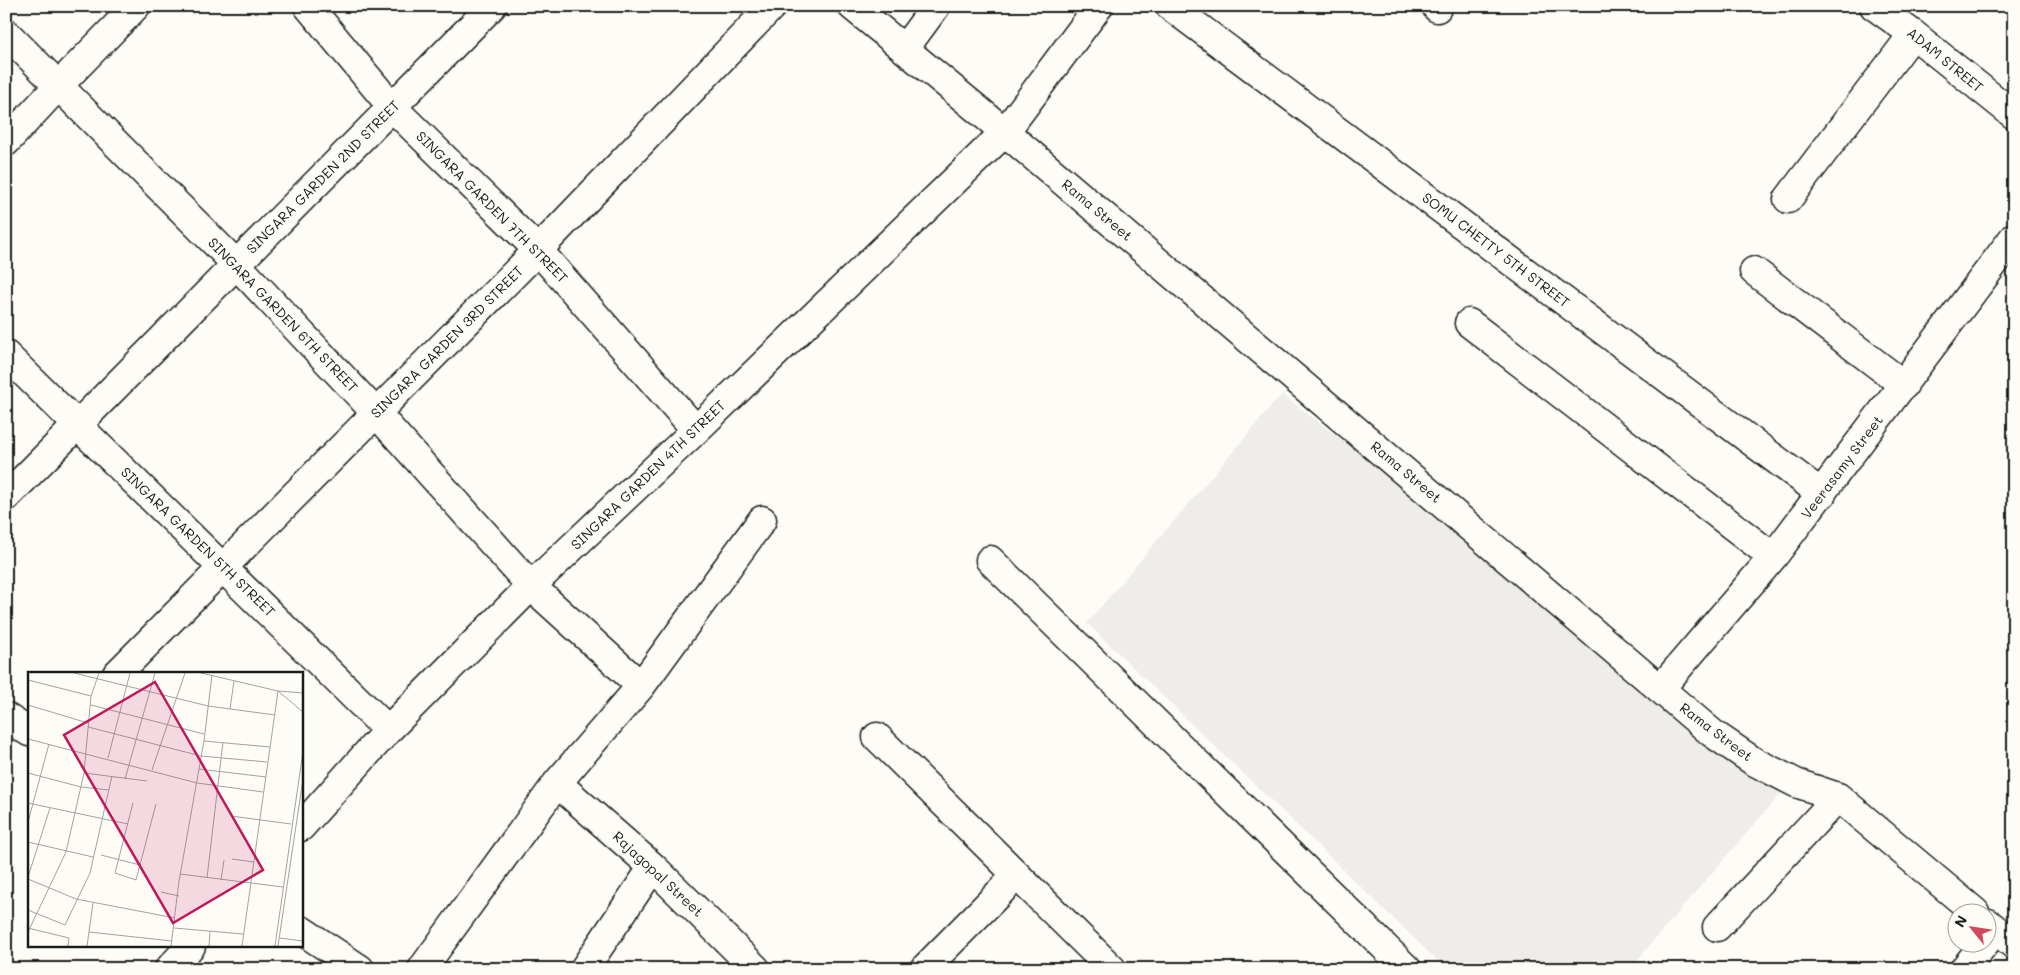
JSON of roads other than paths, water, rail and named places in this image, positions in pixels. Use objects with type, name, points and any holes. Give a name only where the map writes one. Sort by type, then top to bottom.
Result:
[{"type":"street","points":[[6,142],[136,6]]},
{"type":"street","name":"SINGARA GARDEN 7TH STREET","points":[[308,6],[392,107],[538,250],[696,430]]},
{"type":"street","name":"SINGARA GARDEN 2ND STREET","points":[[6,497],[492,6]]},
{"type":"street","name":"SINGARA GARDEN 3RD STREET","points":[[119,672],[538,250],[772,6]]},
{"type":"street","name":"Rama Street","points":[[852,6],[1005,132],[1712,733],[1754,762],[1796,783],[1838,797],[1963,902]]},
{"type":"street","points":[[905,48],[936,6]]},
{"type":"street","name":"SINGARA GARDEN 4TH STREET","points":[[302,827],[388,730],[531,586],[1005,132],[1099,6]]},
{"type":"street","name":"SOMU CHETTY 5TH STREET","points":[[1170,6],[1822,494]]},
{"type":"street","name":"ADAM STREET","points":[[1874,6],[1913,34],[2014,115]]},
{"type":"street","name":"SINGARA GARDEN 6TH STREET","points":[[6,33],[237,265],[376,413],[531,586],[640,686]]},
{"type":"street","points":[[1788,200],[1913,34]]},
{"type":"street","name":"Veerasamy Street","points":[[1660,688],[1773,557],[2014,237]]},
{"type":"street","points":[[1754,270],[1904,385]]},
{"type":"street","points":[[1469,323],[1773,557]]},
{"type":"street","name":"SINGARA GARDEN 5TH STREET","points":[[6,355],[388,730]]},
{"type":"street","points":[[422,969],[556,783],[640,686],[762,520]]},
{"type":"street","points":[[990,560],[1405,968]]},
{"type":"street","points":[[877,737],[1112,969]]},
{"type":"street","name":"Rajagopal Street","points":[[556,783],[653,867],[756,969]]},
{"type":"street","points":[[1717,927],[1838,797]]},
{"type":"street","points":[[584,969],[653,867]]},
{"type":"street","points":[[924,969],[1017,875]]},
{"type":"street","points":[[302,931],[360,969]]},
{"type":"street","points":[[169,969],[189,948]]},
{"type":"street","points":[[1964,969],[1979,952]]}]
